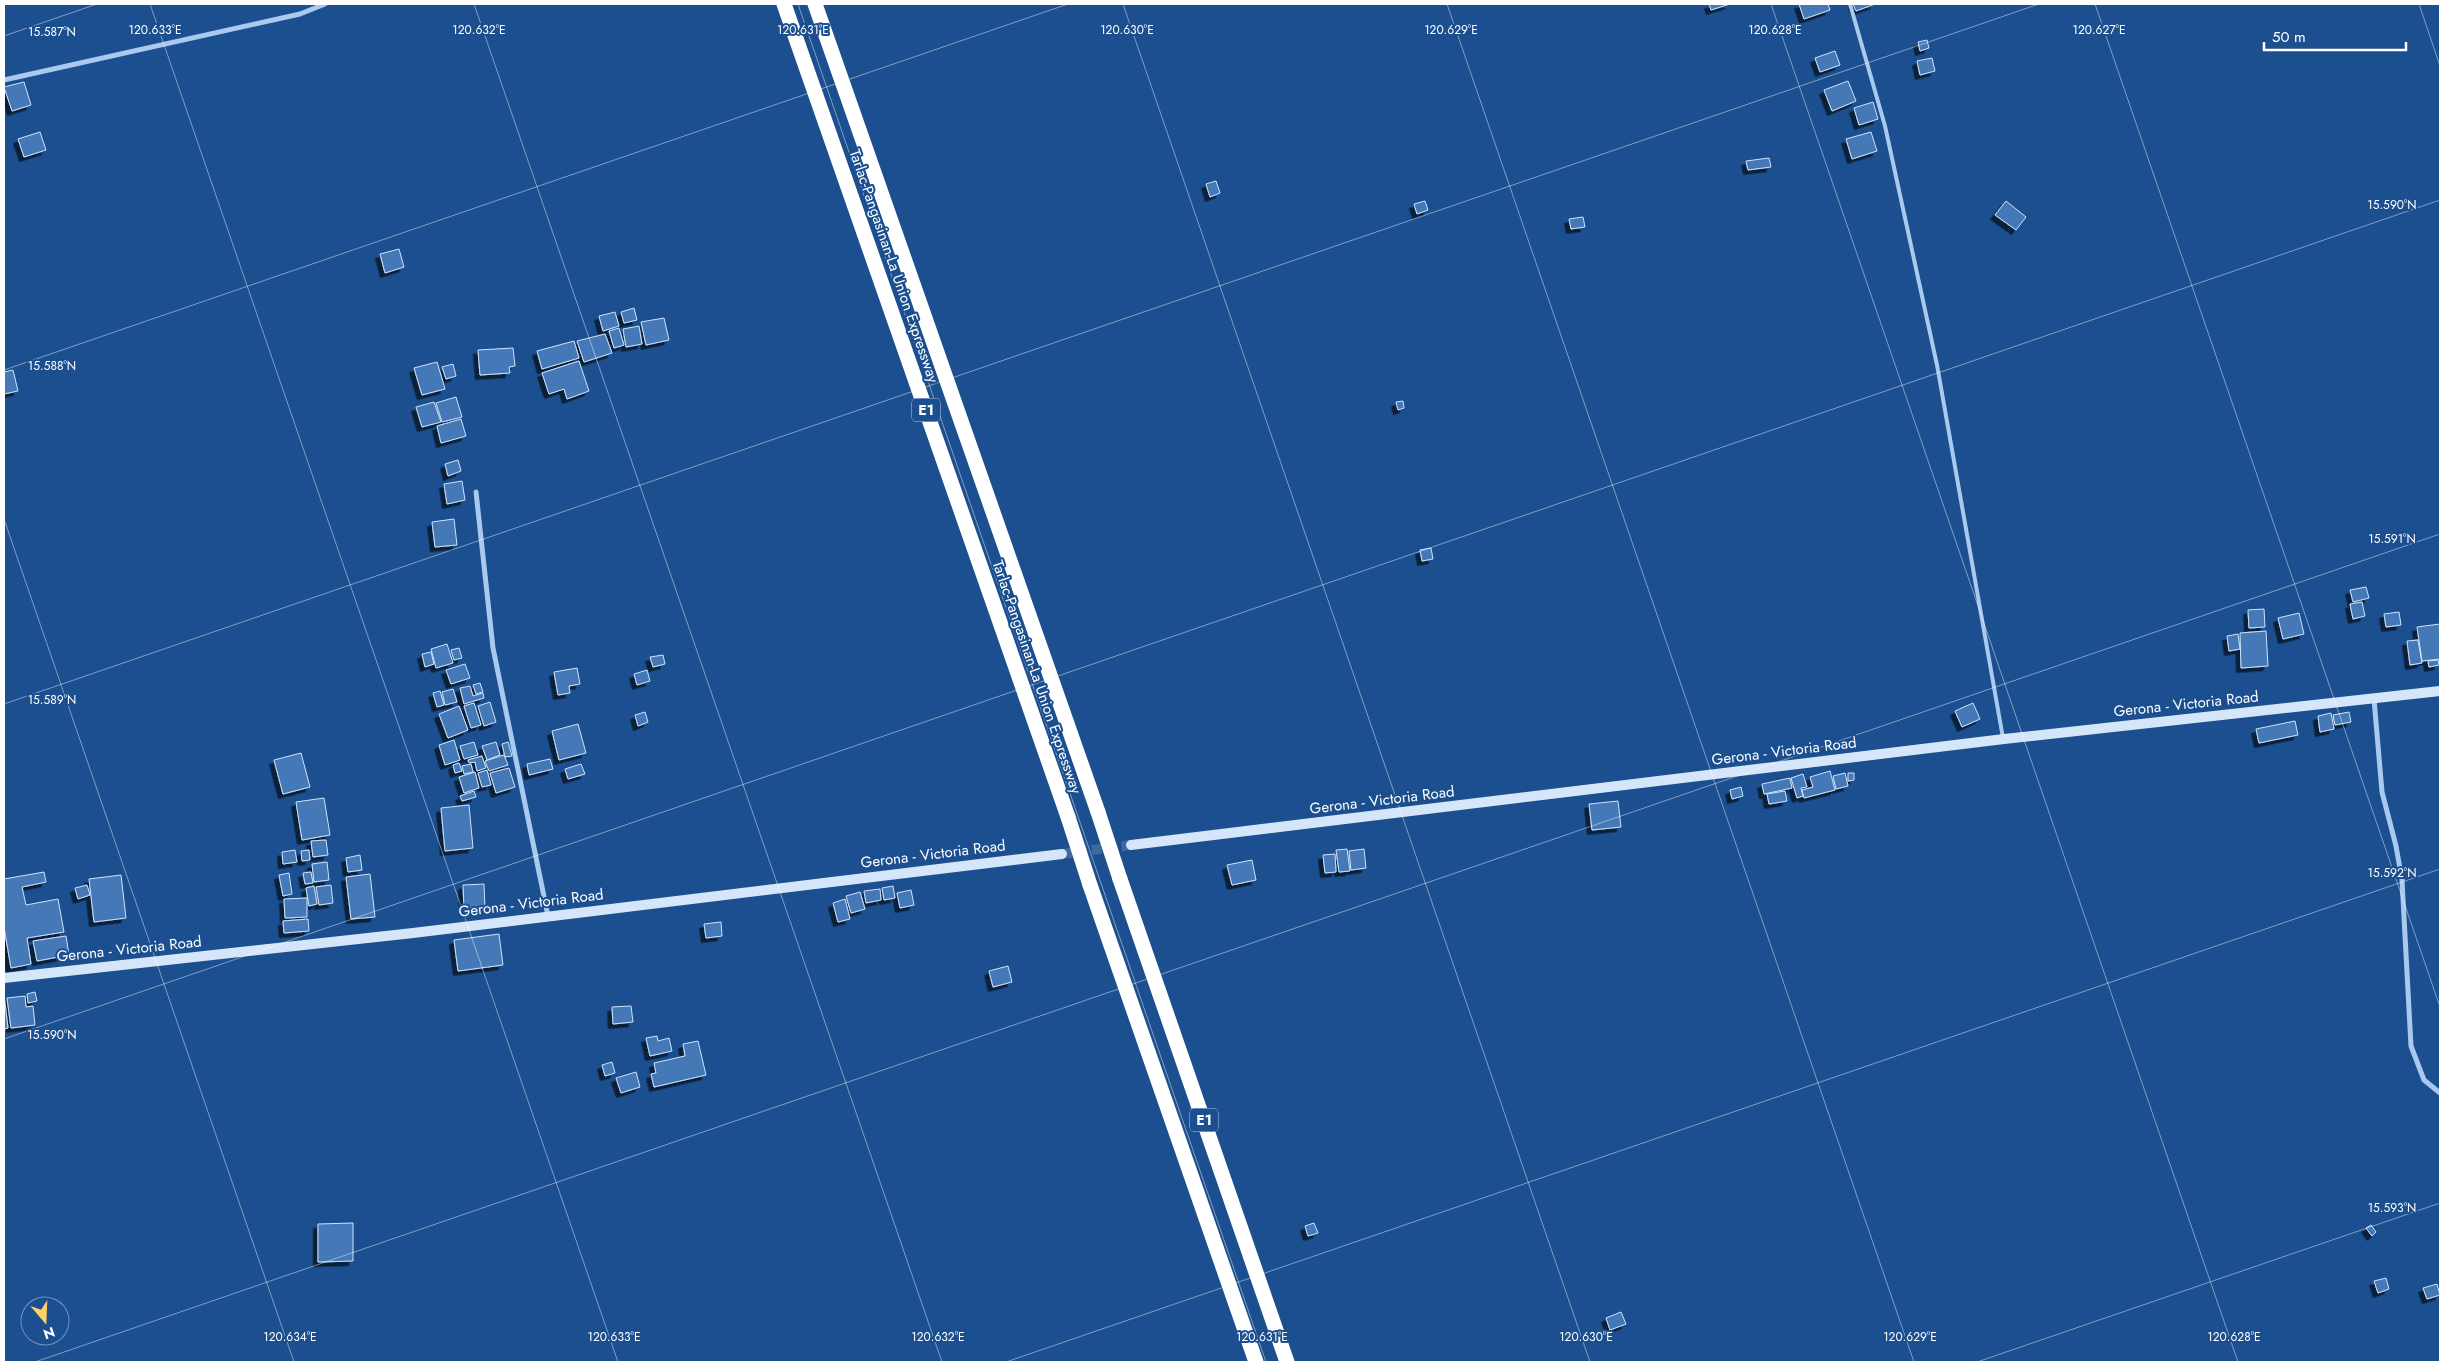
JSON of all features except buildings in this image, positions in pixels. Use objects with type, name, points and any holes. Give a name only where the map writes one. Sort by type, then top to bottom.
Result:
[{"type":"highway","name":"Tarlac-Pangasinan-La Union Expressway","points":[[784,4],[1256,1362]]},
{"type":"highway","name":"Tarlac-Pangasinan-La Union Expressway","points":[[815,4],[1098,812],[1287,1362]]},
{"type":"main road","name":"Gerona - Victoria Road","points":[[1131,845],[2004,739],[2440,691]]},
{"type":"main road","name":"Gerona - Victoria Road","points":[[4,978],[548,916],[1062,854]]},
{"type":"street","points":[[4,80],[300,14],[324,4]]},
{"type":"street","points":[[476,492],[493,648],[548,916]]},
{"type":"street","points":[[2374,699],[2382,792],[2396,846],[2402,880],[2410,1046],[2424,1080],[2440,1093]]},
{"type":"lane","points":[[1850,4],[1885,126],[1937,365],[2004,739]]},
{"type":"tunnel","points":[[1062,854],[1131,845]]}]
